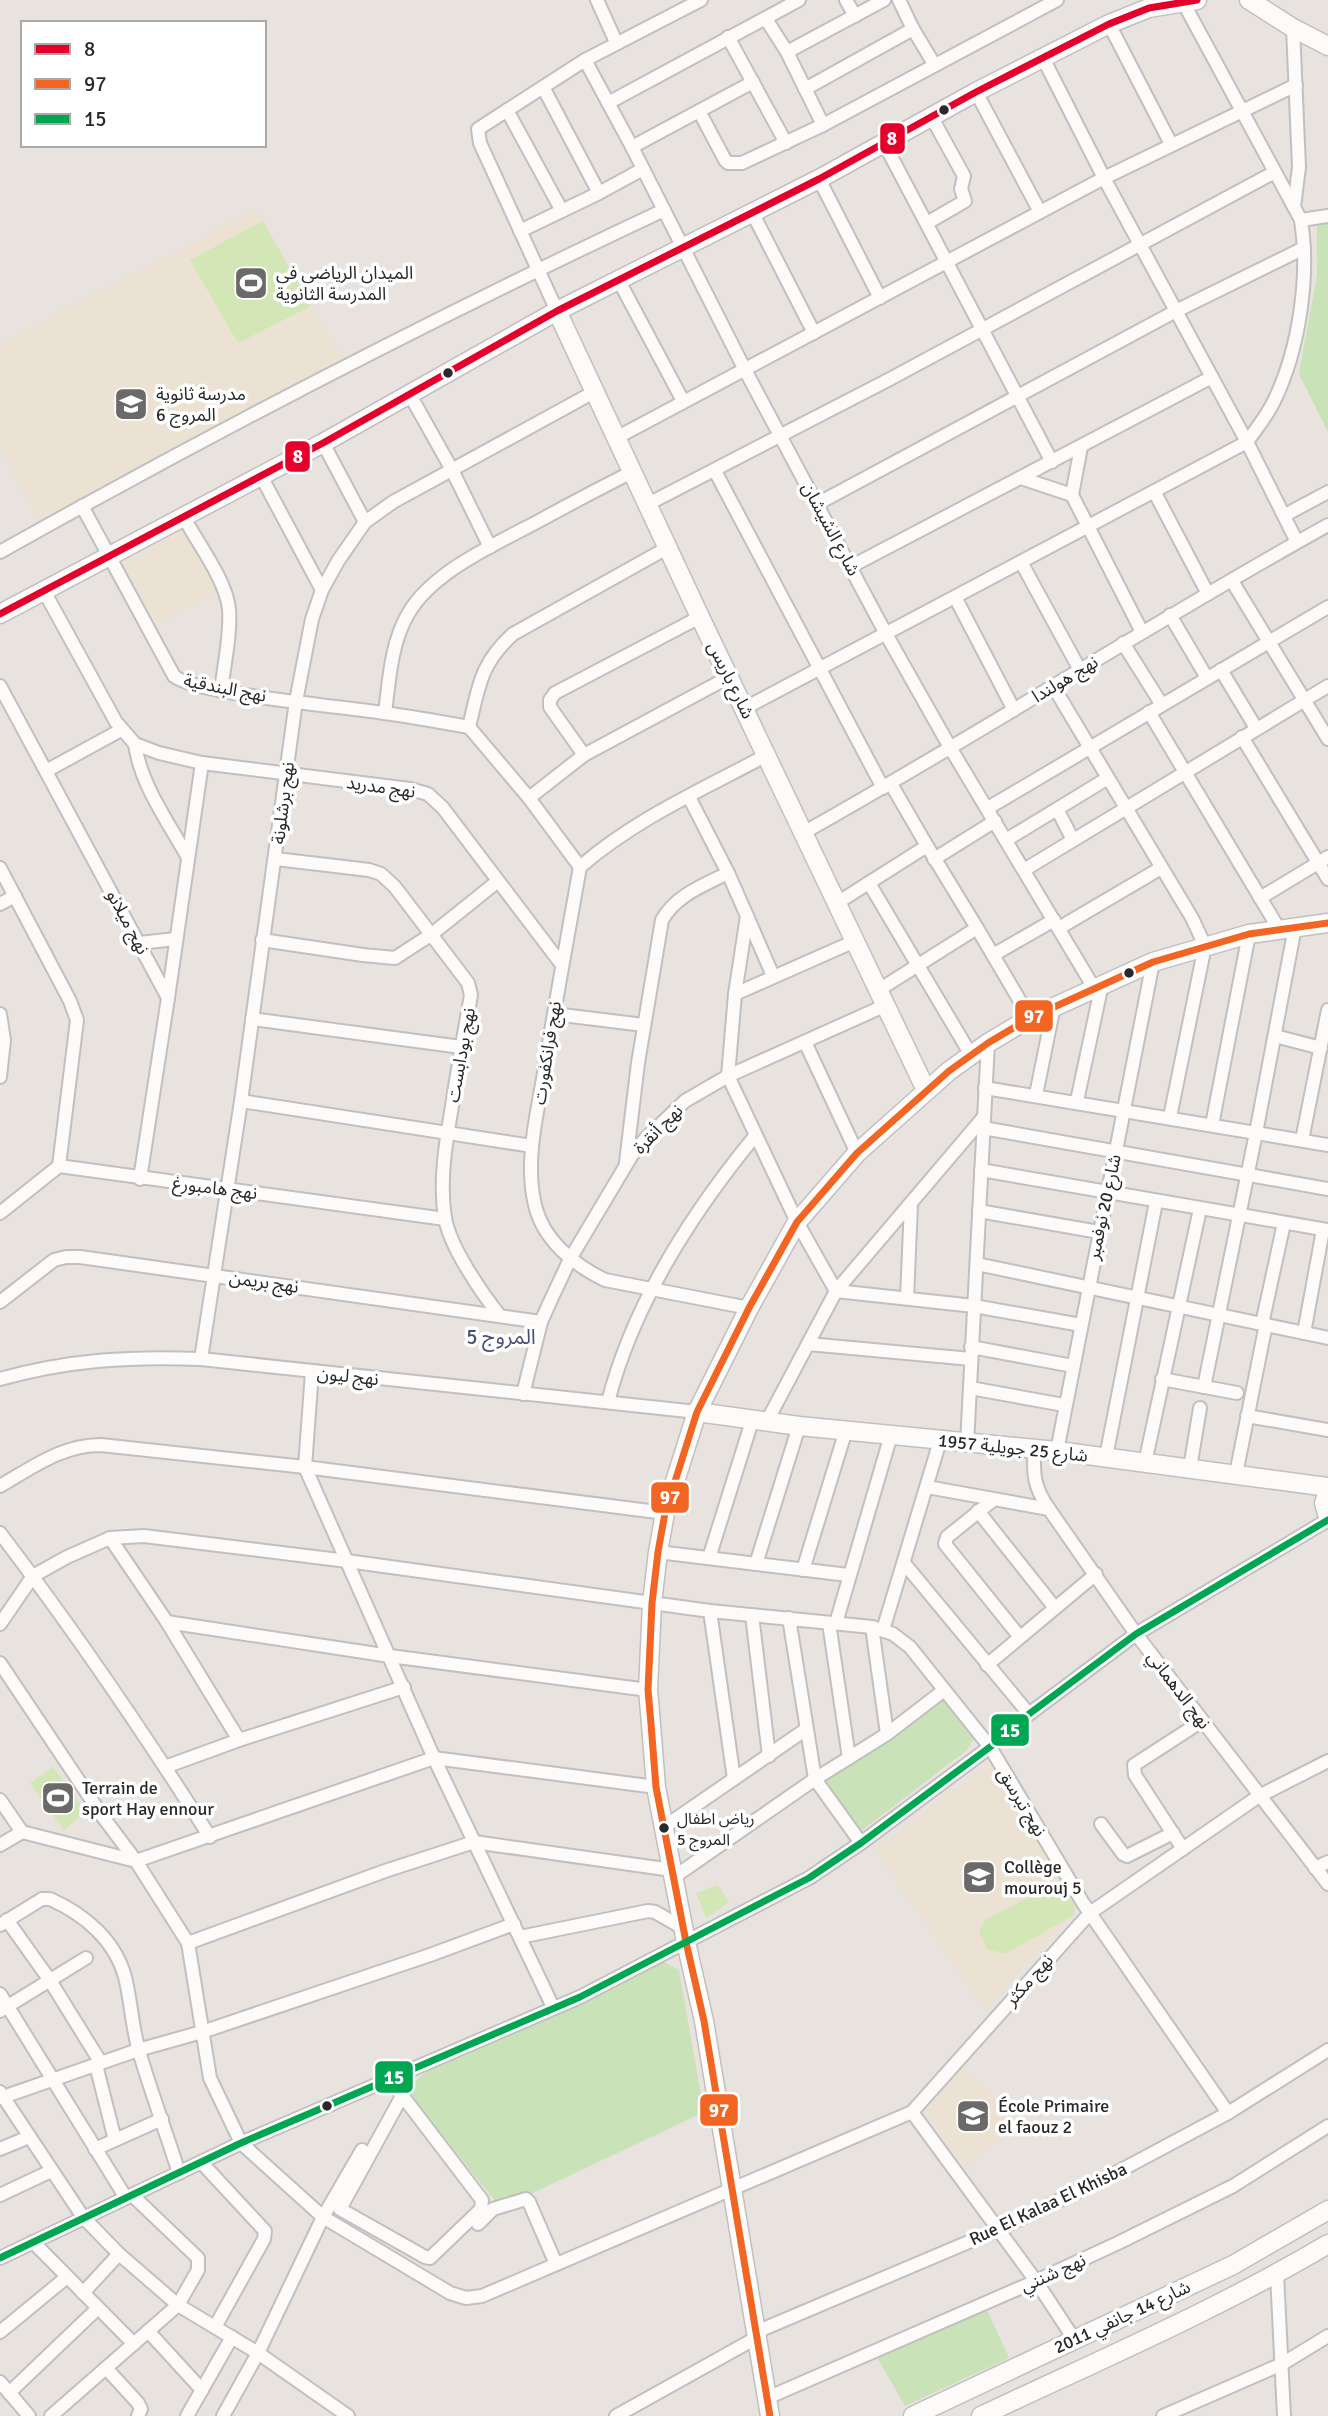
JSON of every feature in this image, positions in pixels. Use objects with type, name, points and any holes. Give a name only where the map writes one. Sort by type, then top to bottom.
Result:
[{"type":"street","points":[[597,0],[616,42]]},
{"type":"street","points":[[562,211],[507,110],[616,42],[701,0]]},
{"type":"street","points":[[608,103],[799,0]]},
{"type":"street","points":[[846,0],[855,16]]},
{"type":"street","points":[[787,52],[884,0]]},
{"type":"street","points":[[899,0],[934,64]]},
{"type":"street","points":[[1022,0],[1029,14]]},
{"type":"street","points":[[699,111],[728,163],[742,163],[823,125],[1057,0]]},
{"type":"street","points":[[1249,0],[1293,29],[1328,46]]},
{"type":"street","points":[[0,614],[323,443],[558,311],[819,179],[976,92],[1109,24],[1149,8],[1190,1],[1240,111],[1301,220],[1304,248],[1299,316],[1274,402],[1247,442],[745,708]]},
{"type":"street","points":[[766,19],[787,52],[823,125]]},
{"type":"street","points":[[1109,24],[1171,144]]},
{"type":"street","points":[[805,89],[913,29]]},
{"type":"street","points":[[1293,29],[1299,167],[1294,207]]},
{"type":"street","points":[[728,37],[786,143]]},
{"type":"street","points":[[1043,58],[1104,178],[1247,442],[1297,542]]},
{"type":"street","name":"شارع الشيشان","points":[[585,60],[745,370],[886,634],[951,749],[1057,924],[1098,986]]},
{"type":"street","points":[[632,147],[753,82]]},
{"type":"street","points":[[616,438],[1104,178],[1296,85]]},
{"type":"street","points":[[543,87],[599,193]]},
{"type":"street","points":[[976,92],[1040,212]]},
{"type":"street","name":"شارع باريس","points":[[507,110],[481,125],[478,129],[480,143],[699,617],[926,1090]]},
{"type":"street","points":[[927,223],[965,201],[961,189],[964,176],[931,116]]},
{"type":"street","points":[[884,142],[1052,462]]},
{"type":"street","points":[[520,231],[643,169]]},
{"type":"street","points":[[648,504],[715,471],[1273,173]]},
{"type":"street","points":[[819,179],[880,298]]},
{"type":"street","points":[[0,552],[354,361],[663,210]]},
{"type":"street","points":[[752,212],[814,333]]},
{"type":"street","points":[[1301,220],[1328,216]]},
{"type":"street","points":[[817,504],[1018,394],[1304,248]]},
{"type":"street","points":[[618,279],[683,401]]},
{"type":"street","points":[[852,566],[1212,377]]},
{"type":"street","name":"نهج برشلونة","points":[[201,1359],[276,859],[296,701],[312,620],[322,590],[365,522],[451,468],[594,392]]},
{"type":"street","points":[[410,395],[451,468],[490,547]]},
{"type":"street","points":[[323,443],[365,522]]},
{"type":"street","points":[[1082,447],[1072,495],[1142,632]]},
{"type":"street","points":[[715,471],[819,669],[887,786],[927,846],[1030,1018]]},
{"type":"street","points":[[384,713],[399,633],[408,613],[442,578],[490,547],[632,472]]},
{"type":"street","points":[[261,476],[322,590]]},
{"type":"street","points":[[1021,478],[1072,495]]},
{"type":"street","points":[[1285,515],[1328,492]]},
{"type":"street","points":[[1155,493],[1208,594]]},
{"type":"street","name":"نهج البندقية","points":[[82,506],[174,676],[185,683],[221,691],[469,727]]},
{"type":"street","points":[[183,516],[227,601],[228,622],[221,691]]},
{"type":"street","name":"نهج هولندا","points":[[803,833],[951,749],[1170,615],[1328,525]]},
{"type":"street","points":[[667,548],[513,634],[496,650],[484,669],[469,727],[529,798],[580,867],[632,828],[767,755]]},
{"type":"street","points":[[1021,562],[1080,670]]},
{"type":"street","points":[[1232,581],[1328,739]]},
{"type":"street","points":[[44,591],[121,730],[135,744],[144,776],[188,858]]},
{"type":"street","points":[[955,597],[1014,710]]},
{"type":"street","points":[[988,808],[1328,607]]},
{"type":"street","points":[[1170,615],[1207,678]]},
{"type":"street","points":[[584,755],[550,707],[550,700],[555,693],[699,617]]},
{"type":"street","points":[[1123,643],[1162,705]]},
{"type":"street","points":[[1221,670],[1256,728]]},
{"type":"street","points":[[529,798],[584,755],[729,677]]},
{"type":"street","name":"نهج ميلانو","points":[[0,686],[5,709],[46,771],[167,998]]},
{"type":"street","points":[[1053,686],[1192,919],[1205,946],[1170,1117]]},
{"type":"street","points":[[1024,870],[1328,686]]},
{"type":"street","points":[[1149,712],[1260,898],[1287,928],[1275,1036],[1205,1387]]},
{"type":"street","points":[[46,771],[121,730]]},
{"type":"street","points":[[1242,737],[1323,860],[1328,879]]},
{"type":"street","name":"نهج مدريد","points":[[135,744],[159,753],[202,763],[410,789],[428,794],[443,808],[562,965]]},
{"type":"street","points":[[140,1178],[202,763]]},
{"type":"street","points":[[1006,840],[1108,778]]},
{"type":"street","points":[[689,797],[728,873],[774,976]]},
{"type":"street","points":[[1057,809],[1073,840]]},
{"type":"street","points":[[934,859],[995,821]]},
{"type":"street","points":[[837,903],[927,846]]},
{"type":"street","name":"نهج بودابست","points":[[276,859],[369,870],[381,874],[395,887],[432,934],[470,988],[447,1133],[445,1219],[461,1257],[480,1290],[499,1315]]},
{"type":"street","points":[[1260,898],[1323,860]]},
{"type":"street","name":"نهج فرانكفورت","points":[[580,867],[532,1146],[535,1205],[545,1229],[570,1259],[586,1271],[605,1280],[749,1308]]},
{"type":"street","points":[[0,868],[70,1001],[77,1020],[59,1166],[0,1213]]},
{"type":"street","points":[[993,955],[1161,868]]},
{"type":"street","points":[[626,1166],[644,1025],[662,920],[668,909],[680,899],[728,873]]},
{"type":"street","points":[[262,940],[363,956],[395,958],[432,934],[498,881]]},
{"type":"street","points":[[869,883],[971,1055]]},
{"type":"street","points":[[0,904],[15,896]]},
{"type":"street","points":[[747,916],[735,994],[728,1076],[797,1222],[836,1291]]},
{"type":"street","points":[[770,2416],[704,2021],[684,1935],[656,1787],[648,1690],[652,1603],[658,1552],[666,1513],[697,1412],[749,1308],[797,1222],[857,1153],[926,1090],[971,1055],[1030,1018],[1153,962],[1248,934],[1328,923]]},
{"type":"street","name":"نهج أنقرة","points":[[523,1394],[541,1322],[570,1259],[645,1139],[685,1101],[728,1076],[805,1042],[881,998],[919,965],[976,928]]},
{"type":"street","points":[[1212,1125],[1248,934]]},
{"type":"street","points":[[139,943],[176,939]]},
{"type":"street","points":[[735,994],[855,941]]},
{"type":"street","name":"شارع 20 نوفمبر","points":[[1057,1451],[1153,962]]},
{"type":"street","points":[[1077,1101],[1098,986]]},
{"type":"street","points":[[1036,1095],[1054,1006]]},
{"type":"street","points":[[1302,1140],[1328,1010]]},
{"type":"street","points":[[0,1014],[4,1027],[0,1077]]},
{"type":"street","points":[[554,1014],[644,1025]]},
{"type":"street","points":[[252,1019],[461,1047]]},
{"type":"street","points":[[1275,1036],[1321,1048]]},
{"type":"street","points":[[805,1042],[857,1153]]},
{"type":"street","points":[[967,1444],[988,1043]]},
{"type":"street","points":[[985,1088],[1077,1101],[1328,1145]]},
{"type":"street","points":[[241,1101],[532,1146]]},
{"type":"street","points":[[983,1123],[1116,1153],[1328,1189]]},
{"type":"street","points":[[709,1558],[759,1422],[808,1344],[836,1291],[983,1123]]},
{"type":"street","points":[[608,1402],[621,1362],[651,1290],[696,1213],[755,1136]]},
{"type":"street","name":"نهج هامبورغ","points":[[59,1166],[445,1219]]},
{"type":"street","points":[[981,1170],[1326,1230],[1304,1333]]},
{"type":"street","points":[[1106,1457],[1156,1202]]},
{"type":"street","points":[[907,1298],[911,1204]]},
{"type":"street","points":[[1146,1462],[1200,1209]]},
{"type":"street","points":[[979,1211],[1099,1232]]},
{"type":"street","points":[[1236,1474],[1284,1223]]},
{"type":"street","name":"نهج بريمن","points":[[0,1303],[54,1260],[66,1256],[541,1322]]},
{"type":"street","points":[[976,1264],[1328,1338]]},
{"type":"street","points":[[470,1311],[480,1290]]},
{"type":"street","points":[[836,1291],[974,1306],[1080,1325]]},
{"type":"street","points":[[808,1344],[971,1353],[1073,1366]]},
{"type":"street","name":"نهج ليون","points":[[0,1379],[27,1371],[106,1358],[201,1359],[697,1412]]},
{"type":"street","points":[[312,1372],[305,1467],[434,1758],[553,2007]]},
{"type":"street","points":[[1162,1378],[1237,1393]]},
{"type":"street","points":[[970,1388],[1064,1405]]},
{"type":"street","points":[[1190,1468],[1200,1408]]},
{"type":"street","name":"شارع 25 جويلية 1957","points":[[697,1412],[759,1422],[1057,1451],[1328,1489]]},
{"type":"street","points":[[1247,1416],[1328,1430]]},
{"type":"street","points":[[756,1564],[799,1426]]},
{"type":"street","points":[[803,1570],[846,1430]]},
{"type":"street","points":[[849,1758],[832,1623],[891,1435]]},
{"type":"street","points":[[887,1734],[878,1628],[904,1563],[940,1441]]},
{"type":"street","points":[[0,1486],[54,1454],[71,1447],[86,1445],[305,1467],[666,1513]]},
{"type":"street","name":"نهج الدهماني","points":[[1035,1450],[1034,1480],[1037,1492],[1136,1633],[1328,1884]]},
{"type":"street","points":[[927,1487],[1049,1509]]},
{"type":"street","points":[[0,2258],[241,2143],[580,1997],[684,1935],[808,1878],[861,1843],[1136,1633],[1328,1519],[1324,1503],[1328,1489]]},
{"type":"street","points":[[993,1500],[947,1537],[946,1544],[1018,1636]]},
{"type":"street","points":[[978,1511],[1055,1608]]},
{"type":"street","points":[[0,1532],[165,1767],[210,1837]]},
{"type":"street","name":"نهج تبرسق","points":[[110,1538],[144,1536],[710,1611],[878,1628],[893,1634],[910,1647],[989,1747],[1090,1913],[1228,2113]]},
{"type":"street","points":[[0,1624],[33,1576],[110,1538],[167,1622],[239,1740]]},
{"type":"street","points":[[658,1552],[848,1575]]},
{"type":"street","points":[[904,1563],[1029,1714]]},
{"type":"street","points":[[987,1665],[1018,1636],[1096,1574]]},
{"type":"street","points":[[710,1611],[734,1779]]},
{"type":"street","points":[[752,1615],[769,1756]]},
{"type":"street","points":[[789,1618],[815,1779],[861,1843]]},
{"type":"street","points":[[167,1622],[390,1656],[648,1690]]},
{"type":"street","points":[[0,1663],[103,1817],[136,1861],[188,1943],[210,2078],[241,2143],[323,2217]]},
{"type":"street","points":[[165,1767],[239,1740],[404,1687]]},
{"type":"street","points":[[188,1943],[385,1871],[474,1842],[673,1873],[887,1734],[943,1691]]},
{"type":"street","points":[[1183,1849],[1135,1775],[1134,1765],[1202,1721]]},
{"type":"street","points":[[664,1826],[805,1730]]},
{"type":"street","points":[[0,1800],[22,1832],[136,1861],[434,1758],[656,1787]]},
{"type":"street","name":"نهج مكثر","points":[[323,2217],[450,2293],[466,2298],[482,2296],[912,2112],[1090,1913],[1259,1796],[1328,1761]]},
{"type":"street","points":[[1101,1824],[1127,1856],[1173,1833]]},
{"type":"street","points":[[0,1845],[22,1832]]},
{"type":"street","points":[[1315,1868],[1328,1861]]},
{"type":"street","points":[[115,2140],[99,2064],[49,1979],[4,1923],[41,1899],[50,1899],[94,1927],[103,1936],[121,1965],[138,2050],[179,2173]]},
{"type":"street","points":[[520,1937],[648,1910],[655,1912],[684,1935]]},
{"type":"street","points":[[348,2416],[258,2353],[178,2305],[119,2254],[83,2217],[1,2096],[138,2050],[202,2032],[514,1924]]},
{"type":"street","points":[[4,2009],[86,1958]]},
{"type":"street","points":[[0,1994],[4,2009],[54,2080],[95,2149],[129,2196],[198,2258],[198,2270],[178,2305],[51,2416]]},
{"type":"street","name":"Rue El Kalaa El Khisba","points":[[616,2416],[756,2335],[997,2230],[1108,2177],[1228,2113],[1328,2050]]},
{"type":"street","points":[[400,2093],[482,2200],[481,2209],[430,2258],[341,2209],[400,2093],[407,2070]]},
{"type":"street","points":[[223,2416],[258,2353],[323,2217],[400,2093]]},
{"type":"street","points":[[912,2112],[1036,2281],[1074,2339]]},
{"type":"street","points":[[95,2149],[162,2119]]},
{"type":"street","name":"نهج شنني","points":[[767,2398],[1036,2281],[1233,2186],[1328,2126]]},
{"type":"street","points":[[0,2150],[29,2137]]},
{"type":"street","points":[[201,2162],[265,2231],[264,2239],[215,2327]]},
{"type":"street","points":[[0,2195],[51,2171]]},
{"type":"street","points":[[439,2264],[493,2209],[526,2199],[556,2264]]},
{"type":"street","name":"شارع 14 جانفي 2011","points":[[913,2416],[1233,2265],[1328,2210]]},
{"type":"street","points":[[33,2242],[134,2344]]},
{"type":"street","name":"شارع 14 جانفي 2011","points":[[981,2416],[1195,2316],[1278,2274],[1328,2244]]},
{"type":"street","points":[[83,2293],[119,2254]]},
{"type":"street","points":[[1278,2274],[1284,2416]]},
{"type":"street","points":[[0,2332],[67,2277]]},
{"type":"street","points":[[9,2393],[98,2308]]},
{"type":"street","points":[[148,2331],[202,2390]]},
{"type":"street","points":[[1163,2416],[1282,2364],[1328,2336]]},
{"type":"street","points":[[187,2416],[232,2337]]},
{"type":"street","points":[[106,2368],[138,2403],[141,2409],[138,2416]]},
{"type":"street","points":[[0,2382],[29,2416]]},
{"type":"shaded area","name":"مدرسة ثانوية المروج 6","points":[[256,209],[343,361],[40,522],[0,447],[0,344]]},
{"type":"shaded area","points":[[189,526],[223,588],[157,624],[121,559],[132,554],[136,559]]},
{"type":"shaded area","name":"Collège mourouj 5","points":[[991,1762],[1081,1904],[986,2010],[875,1850]]},
{"type":"shaded area","name":"École Primaire el faouz 2","points":[[961,2066],[1023,2121],[965,2166],[924,2112]]},
{"type":"green space","name":"الميدان الرياضي في المدرسة الثانوية","points":[[263,221],[311,306],[238,343],[190,260]]},
{"type":"green space","points":[[1328,222],[1328,432],[1299,374],[1317,275],[1317,224]]},
{"type":"green space","points":[[945,1695],[977,1734],[967,1750],[861,1831],[822,1777]]},
{"type":"green space","name":"Terrain de sport Hay ennour","points":[[53,1767],[86,1812],[64,1830],[30,1783]]},
{"type":"green space","points":[[1055,1884],[1064,1885],[1075,1903],[1074,1915],[1005,1954],[987,1949],[979,1931],[985,1920]]},
{"type":"green space","points":[[718,1885],[729,1902],[706,1918],[696,1893]]},
{"type":"green space","points":[[662,1961],[679,1970],[704,2112],[501,2208],[406,2091],[428,2069]]},
{"type":"green space","points":[[986,2308],[1009,2358],[905,2406],[877,2357]]},
{"type":"transit line","name":"8","points":[[0,614],[323,443],[557,311],[819,179],[976,92],[1109,24],[1149,8],[1197,0]]},
{"type":"transit line","name":"97","points":[[770,2416],[704,2021],[656,1787],[648,1690],[652,1603],[658,1552],[665,1513],[697,1412],[749,1308],[797,1222],[857,1153],[949,1071],[1030,1018],[1153,962],[1249,934],[1328,923]]},
{"type":"transit line","name":"15","points":[[0,2258],[241,2143],[580,1997],[809,1878],[861,1843],[990,1747],[1029,1714],[1136,1634],[1328,1520]]},
{"type":"place","name":"الميدان الرياضي في المدرسة الثانوية","points":[[251,283]]},
{"type":"place","name":"مدرسة ثانوية المروج 6","points":[[131,404]]},
{"type":"place","name":"Terrain de sport Hay ennour","points":[[58,1798]]},
{"type":"place","name":"رياض اطفال المروج 5","points":[[664,1828]]},
{"type":"place","name":"Collège mourouj 5","points":[[979,1877]]},
{"type":"place","name":"École Primaire el faouz 2","points":[[973,2116]]},
{"type":"district","name":"المروج 5","points":[[501,1337]]}]
